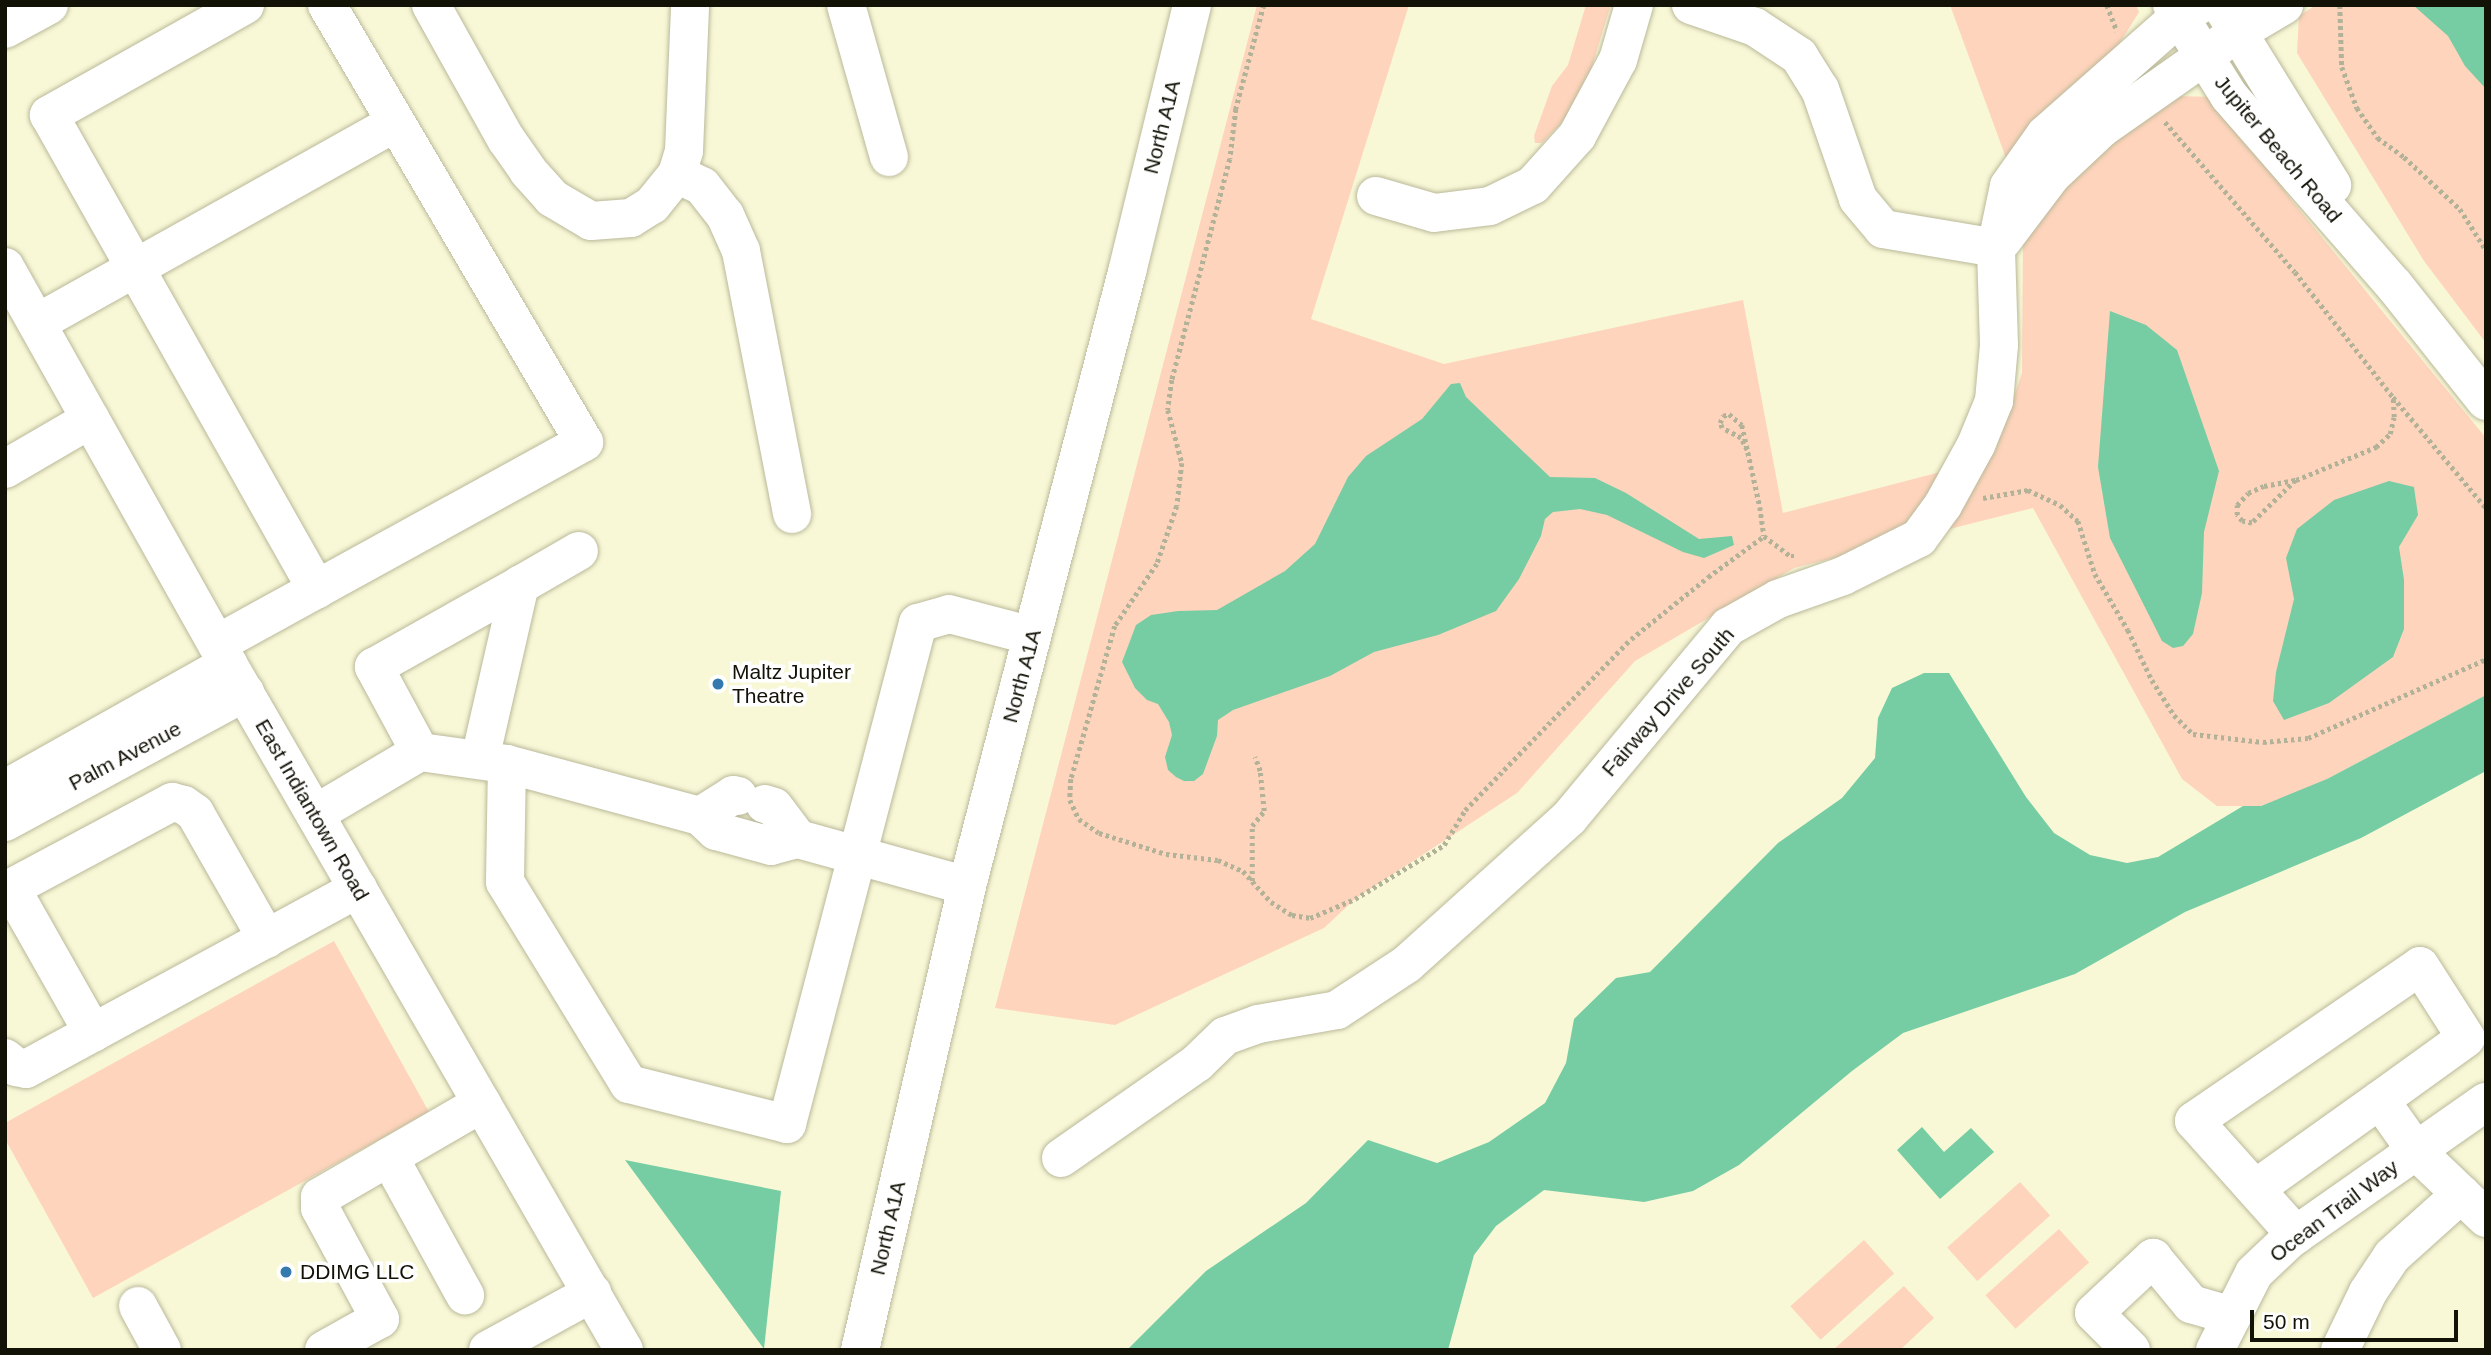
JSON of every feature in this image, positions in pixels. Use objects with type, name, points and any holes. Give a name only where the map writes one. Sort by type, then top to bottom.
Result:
[{"type":"street","points":[[5,29],[50,5]]},
{"type":"street","points":[[245,5],[49,116],[317,590]]},
{"type":"street","points":[[230,667],[317,590],[584,442],[327,5]]},
{"type":"street","points":[[431,5],[506,139],[528,171],[552,198],[591,221],[631,218],[666,191],[677,174],[684,151],[690,5]]},
{"type":"street","points":[[846,5],[889,157]]},
{"type":"street","name":"North A1A","points":[[860,1350],[967,886],[1127,272],[1192,5]]},
{"type":"street","points":[[1376,195],[1434,213],[1490,206],[1533,185],[1577,136],[1618,60],[1634,5]]},
{"type":"street","points":[[1691,5],[1755,27],[1799,56],[1819,89],[1858,199],[1883,229],[1996,248],[2052,175],[2102,128],[2202,57],[2229,19],[2284,5]]},
{"type":"street","name":"Fairway Drive South","points":[[1060,1158],[1197,1063],[1225,1036],[1258,1024],[1338,1010],[1407,964],[1569,818],[1728,627],[1778,599],[1843,576],[1919,538],[1942,505],[1976,445],[1994,401],[1999,345],[1996,248],[2009,186],[2045,135],[2183,9]]},
{"type":"street","name":"Jupiter Beach Road","points":[[2183,9],[2202,57],[2229,96],[2394,285],[2486,401]]},
{"type":"street","name":"Jupiter Beach Road","points":[[2229,19],[2394,285]]},
{"type":"street","points":[[37,323],[396,122]]},
{"type":"street","points":[[677,174],[702,186],[725,215],[741,251],[792,514]]},
{"type":"street","name":"East Indiantown Road","points":[[5,267],[230,667],[624,1350]]},
{"type":"street","points":[[5,469],[91,419]]},
{"type":"street","points":[[420,752],[374,667],[579,551]]},
{"type":"street","points":[[520,585],[494,762],[505,882],[629,1084],[787,1124],[855,855],[918,623],[949,614],[1032,636]]},
{"type":"street","name":"Palm Avenue","points":[[5,789],[230,667]]},
{"type":"street","name":"Palm Avenue","points":[[5,822],[230,667]]},
{"type":"street","points":[[315,814],[420,752],[494,762],[700,816],[716,831],[771,846],[798,839],[967,886]]},
{"type":"street","points":[[700,816],[733,795],[774,807],[798,839]]},
{"type":"street","points":[[93,1033],[8,889],[172,802],[184,805],[195,813],[267,939]]},
{"type":"street","points":[[5,1058],[16,1067],[26,1069],[358,889]]},
{"type":"street","points":[[2255,1189],[2466,1038],[2420,966],[2193,1121],[2295,1235]]},
{"type":"street","points":[[2340,1350],[2368,1292],[2392,1256],[2473,1206],[2416,1151],[2380,1100]]},
{"type":"street","points":[[324,1350],[380,1319],[320,1208],[320,1197],[482,1102]]},
{"type":"street","name":"Ocean Trail Way","points":[[2215,1350],[2254,1273],[2295,1235],[2486,1102]]},
{"type":"street","points":[[389,1157],[465,1295]]},
{"type":"street","points":[[2130,1350],[2094,1313],[2153,1258],[2191,1304],[2232,1316]]},
{"type":"street","points":[[488,1350],[592,1293]]},
{"type":"street","points":[[138,1306],[162,1350]]},
{"type":"path","points":[[1264,5],[1236,109],[1230,159],[1172,380],[1168,410],[1182,463],[1177,506],[1157,564],[1115,626],[1071,779],[1070,800],[1079,819],[1099,833],[1166,854],[1218,860],[1243,871],[1270,902],[1292,915],[1310,918],[1355,900],[1444,845],[1465,810],[1631,639],[1764,536]]},
{"type":"path","points":[[2107,5],[2131,58]]},
{"type":"path","points":[[2340,5],[2342,67],[2357,108],[2378,138],[2404,157],[2460,209],[2486,250]]},
{"type":"path","points":[[2150,94],[2164,120],[2295,272],[2393,397],[2486,508]]},
{"type":"path","points":[[2296,480],[2252,523],[2242,521],[2236,515],[2237,505],[2248,493],[2264,486],[2296,480],[2376,447],[2390,433],[2394,417],[2393,397]]},
{"type":"path","points":[[1747,450],[1741,438],[1722,428],[1720,423],[1723,416],[1730,414],[1742,425],[1747,450],[1764,536],[1791,556],[1800,556]]},
{"type":"path","points":[[1942,505],[2028,490],[2060,505],[2078,521],[2095,574],[2128,630],[2152,680],[2174,715],[2193,734],[2263,742],[2308,738],[2486,659]]},
{"type":"path","points":[[1252,881],[1252,826],[1264,811],[1260,771],[1255,757]]},
{"type":"shaded area","points":[[1257,5],[1409,5],[1311,319],[1444,364],[1743,300],[1783,513],[1948,470],[1995,452],[2022,373],[2023,237],[2078,163],[2173,96],[2216,97],[2293,202],[2486,438],[2486,695],[2312,787],[2260,806],[2217,806],[2182,779],[2033,508],[1794,568],[1635,661],[1517,793],[1355,899],[1324,928],[1115,1025],[995,1008]]},
{"type":"shaded area","points":[[1586,5],[1610,7],[1581,103],[1542,143],[1535,143],[1534,136],[1552,86],[1568,65]]},
{"type":"shaded area","points":[[1950,5],[2136,5],[2139,12],[2110,59],[2006,158]]},
{"type":"shaded area","points":[[2316,5],[2486,5],[2486,343],[2424,261],[2297,53],[2299,16]]},
{"type":"shaded area","points":[[2413,5],[2486,5],[2486,89],[2465,66],[2448,36]]},
{"type":"shaded area","points":[[2110,311],[2146,325],[2177,350],[2219,471],[2204,532],[2202,593],[2193,634],[2183,646],[2173,648],[2162,641],[2110,538],[2098,467]]},
{"type":"shaded area","points":[[1460,383],[1466,397],[1550,477],[1595,478],[1626,493],[1699,539],[1732,536],[1734,545],[1704,558],[1683,552],[1607,515],[1580,509],[1553,512],[1545,519],[1541,536],[1519,579],[1496,611],[1438,635],[1374,652],[1330,676],[1233,710],[1218,720],[1217,736],[1203,774],[1194,781],[1184,781],[1176,777],[1168,770],[1165,757],[1172,735],[1169,722],[1158,704],[1147,700],[1135,688],[1122,662],[1136,625],[1151,615],[1217,610],[1285,571],[1315,544],[1348,477],[1366,456],[1422,419],[1451,384]]},
{"type":"shaded area","points":[[2389,481],[2414,487],[2418,515],[2399,547],[2404,580],[2404,629],[2393,657],[2329,703],[2284,720],[2273,701],[2276,672],[2294,599],[2286,558],[2297,529],[2334,500]]},
{"type":"shaded area","points":[[1924,673],[1949,673],[2026,797],[2054,833],[2090,855],[2127,863],[2158,857],[2243,806],[2261,806],[2327,779],[2486,695],[2486,771],[2361,838],[2185,912],[2075,974],[1903,1033],[1852,1071],[1739,1165],[1693,1191],[1644,1202],[1544,1190],[1496,1226],[1474,1255],[1448,1350],[1127,1350],[1206,1271],[1306,1203],[1368,1140],[1437,1163],[1489,1142],[1545,1103],[1566,1063],[1574,1019],[1616,978],[1650,972],[1778,843],[1842,798],[1875,758],[1878,718],[1892,688]]},
{"type":"shaded area","points":[[334,941],[429,1112],[93,1298],[5,1139],[5,1123]]},
{"type":"shaded area","points":[[1922,1127],[1944,1152],[1971,1128],[1994,1152],[1940,1199],[1897,1150]]},
{"type":"shaded area","points":[[625,1160],[781,1191],[764,1349]]},
{"type":"shaded area","points":[[2020,1182],[2050,1215],[1977,1281],[1947,1248]]},
{"type":"shaded area","points":[[2059,1229],[2089,1262],[2016,1329],[1985,1295]]},
{"type":"shaded area","points":[[1864,1240],[1894,1273],[1821,1340],[1790,1306]]},
{"type":"shaded area","points":[[1904,1286],[1934,1318],[1900,1350],[1833,1350]]},
{"type":"place","name":"Maltz Jupiter Theatre","points":[[718,684]]},
{"type":"place","name":"DDIMG LLC","points":[[286,1272]]}]
